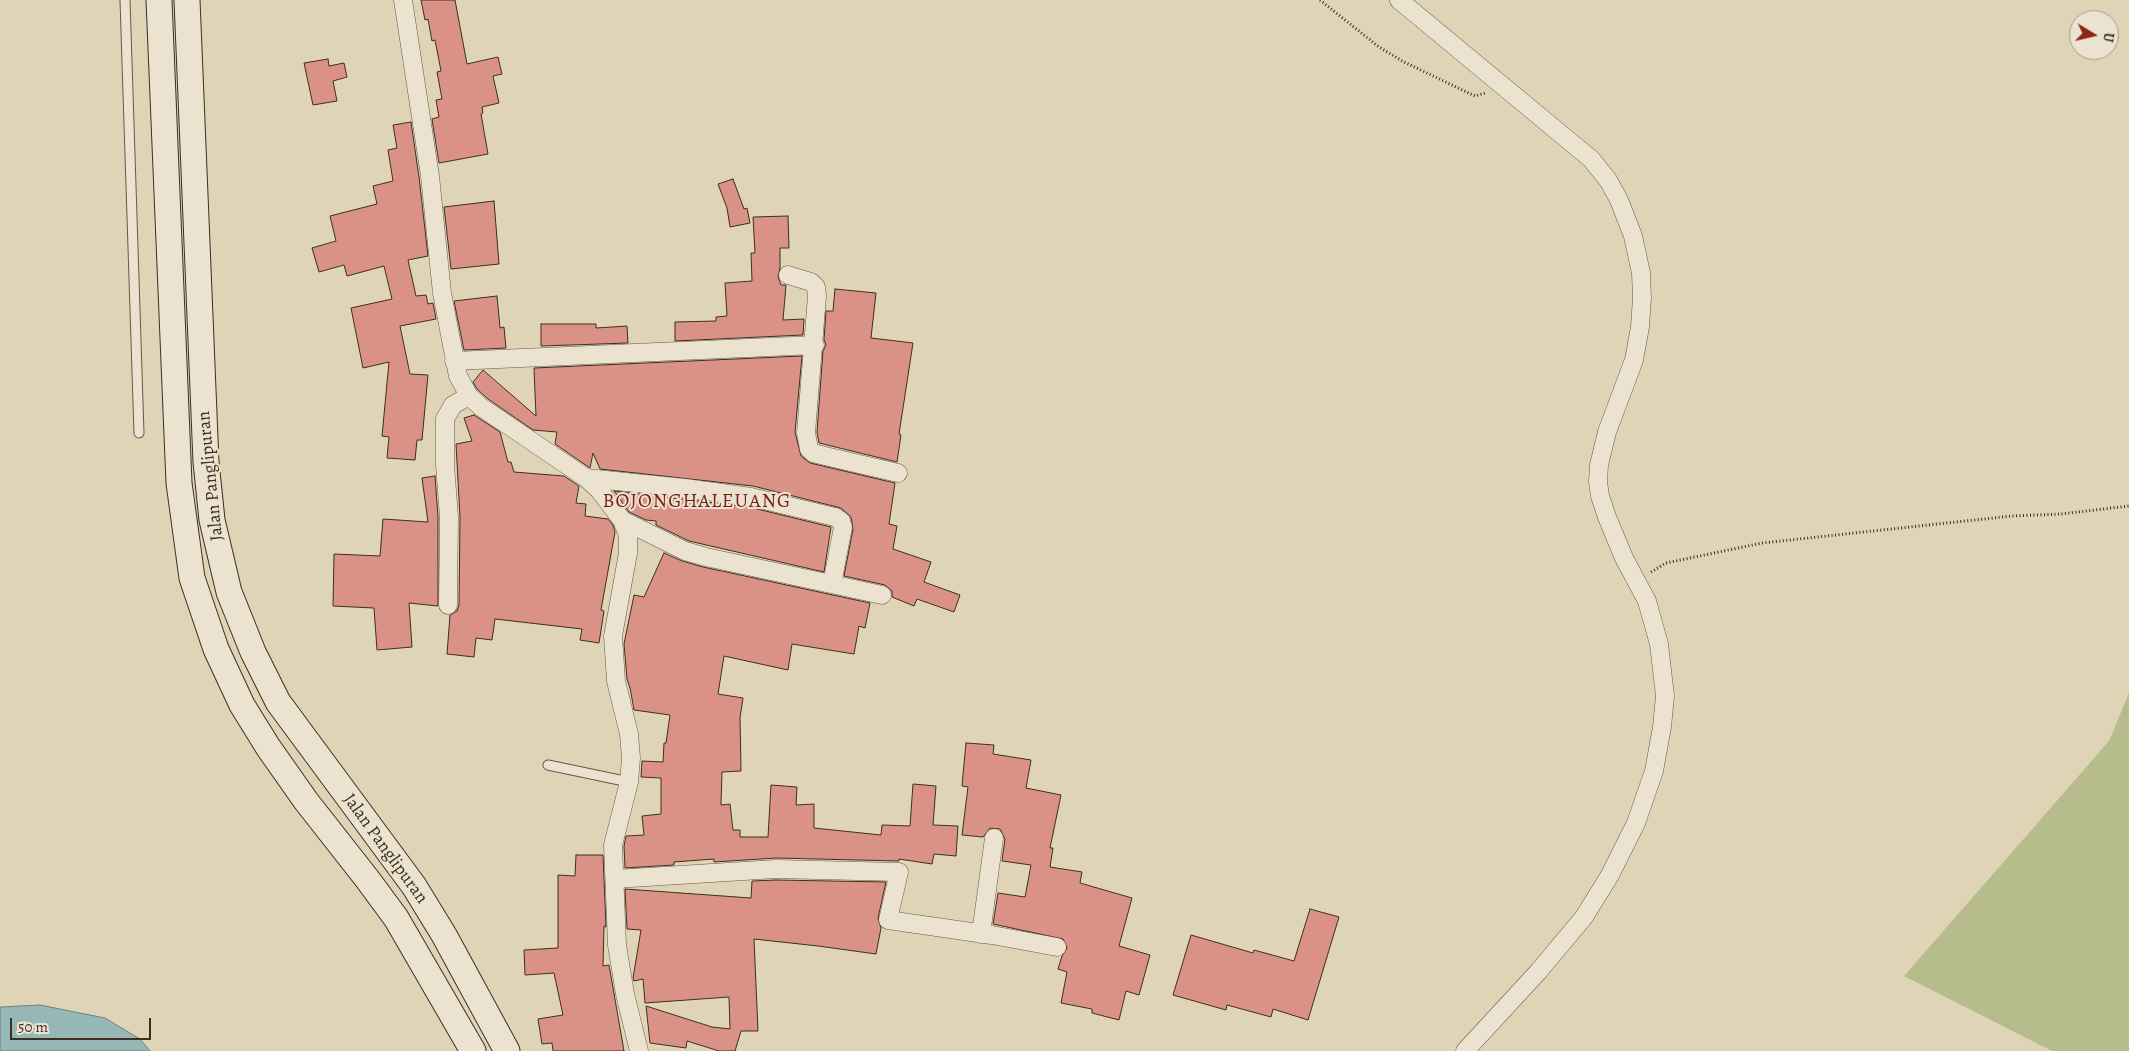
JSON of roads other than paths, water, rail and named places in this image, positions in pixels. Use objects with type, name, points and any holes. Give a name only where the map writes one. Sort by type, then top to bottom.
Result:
[{"type":"main road","name":"Jalan Panglipuran","points":[[159,0],[178,483],[192,578],[216,648],[242,705],[268,747],[306,801],[396,918],[473,1051]]},
{"type":"main road","name":"Jalan Panglipuran","points":[[187,0],[206,462],[212,520],[218,553],[229,592],[253,652],[278,702],[414,886],[444,935],[507,1051]]},
{"type":"main road","points":[[168,228],[196,227]]},
{"type":"street","points":[[403,0],[430,176],[442,293],[458,376],[469,396],[481,407],[586,478],[600,490],[622,520],[628,535],[628,553],[613,636],[616,682],[629,734],[631,758],[629,782],[613,845],[617,945],[625,994],[639,1051]]},
{"type":"street","points":[[1398,0],[1591,158],[1608,180],[1619,200],[1632,236],[1641,273],[1640,327],[1634,360],[1603,445],[1598,482],[1600,496],[1607,517],[1646,601],[1656,630],[1663,666],[1665,696],[1654,771],[1636,823],[1610,875],[1584,917],[1538,972],[1465,1051]]},
{"type":"street","points":[[788,275],[811,282],[816,287],[815,345],[806,433],[809,449],[813,453],[830,458],[898,472]]},
{"type":"street","points":[[454,360],[815,345]]},
{"type":"street","points":[[448,605],[445,420],[448,411],[453,405],[469,396]]},
{"type":"street","points":[[586,478],[750,497],[835,516],[841,521],[843,527],[832,584]]},
{"type":"street","points":[[622,520],[686,550],[706,557],[882,595]]},
{"type":"street","points":[[981,934],[994,838]]},
{"type":"street","points":[[615,879],[776,869],[899,872],[888,920],[1057,947]]},
{"type":"lane","points":[[125,0],[140,433]]},
{"type":"lane","points":[[548,765],[629,782]]},
{"type":"water","points":[[40,1005],[105,1018],[140,1039],[150,1051],[0,1051],[0,1007]]},
{"type":"district","name":"BOJONGHALEUANG","points":[[697,502]]}]
